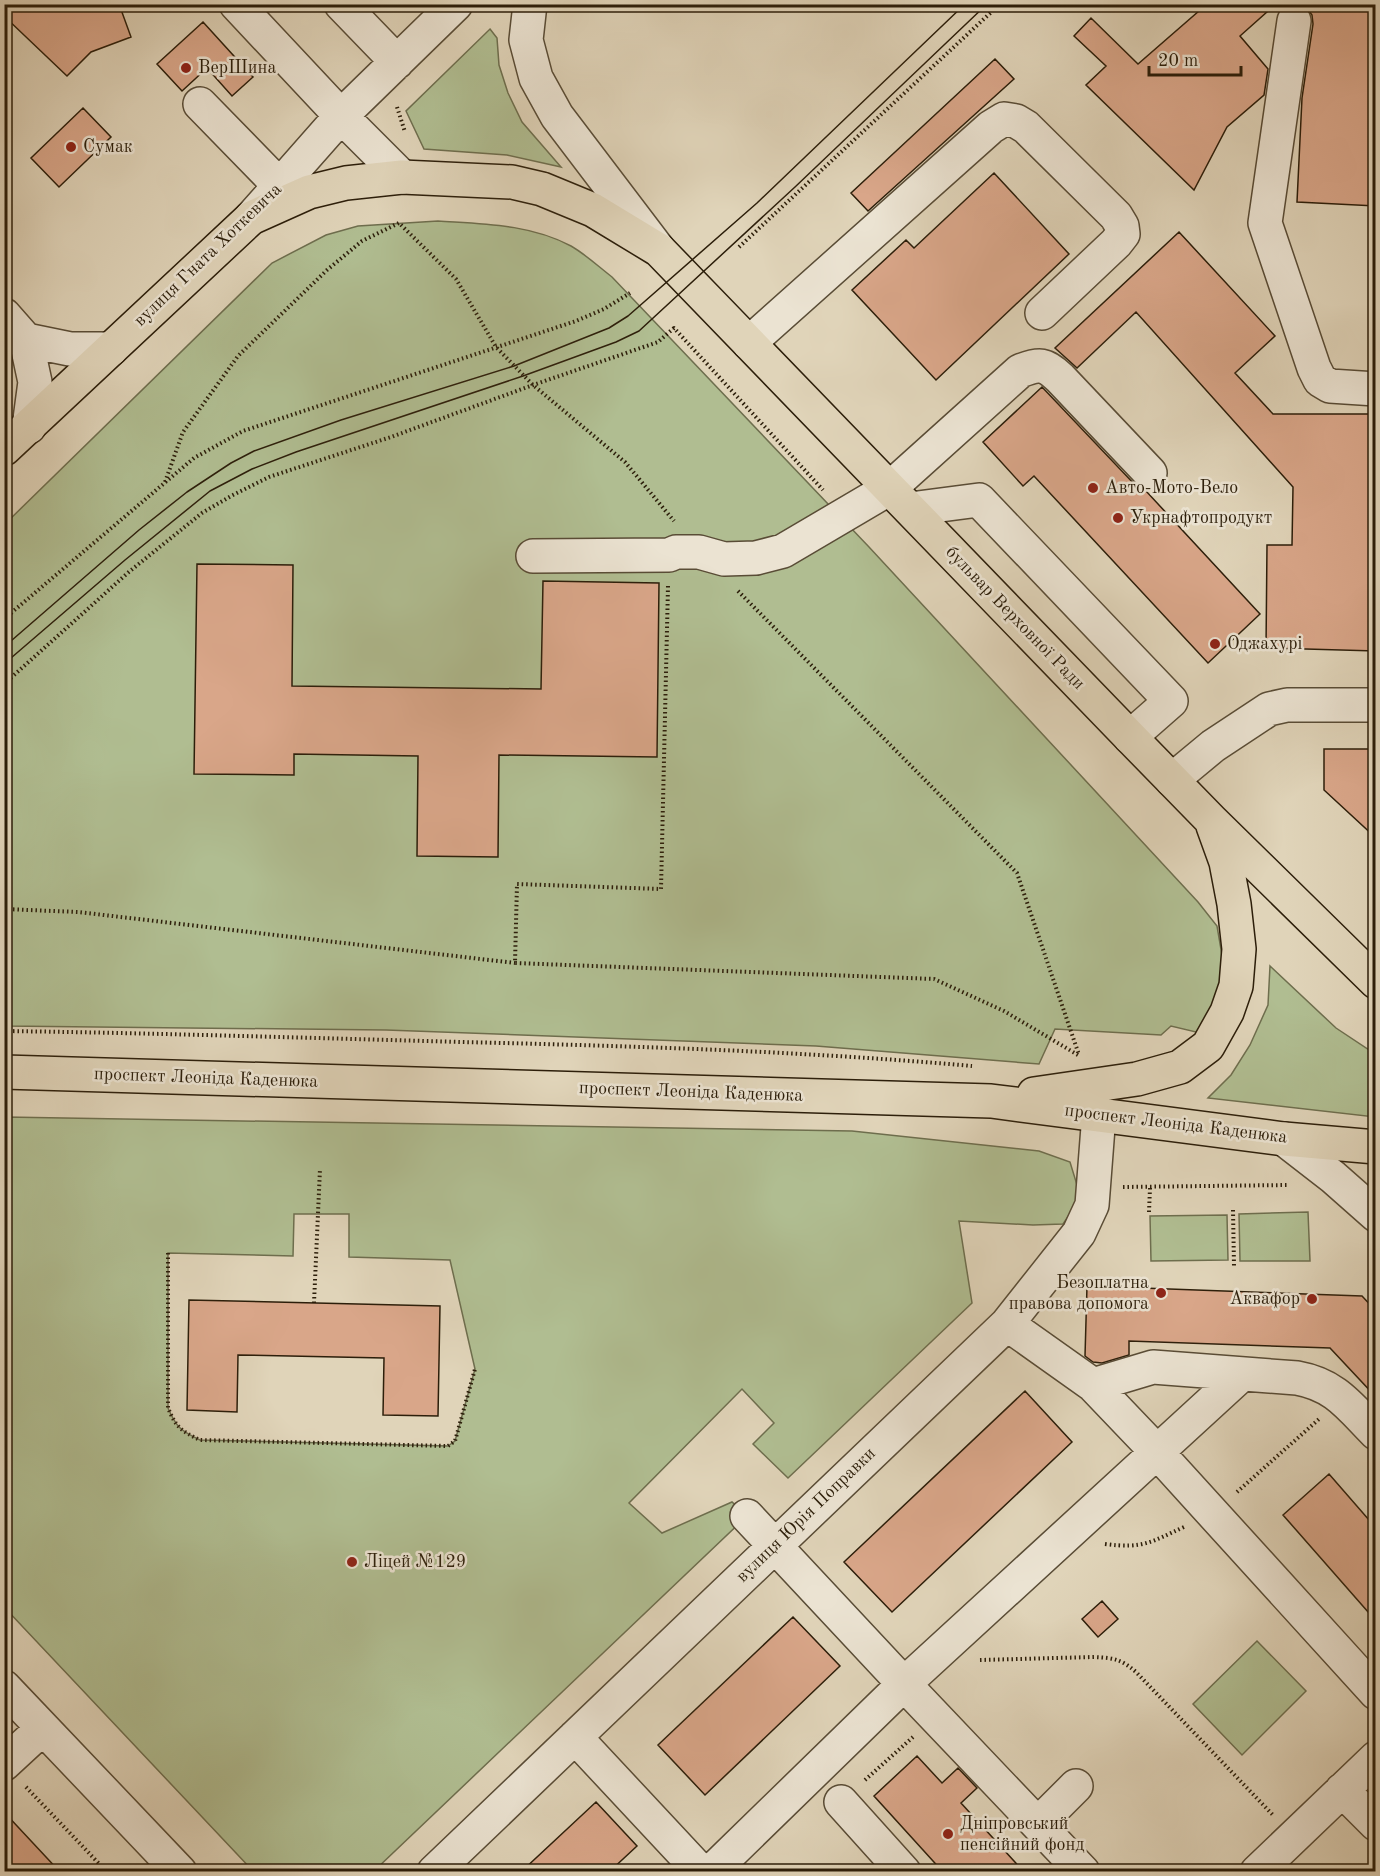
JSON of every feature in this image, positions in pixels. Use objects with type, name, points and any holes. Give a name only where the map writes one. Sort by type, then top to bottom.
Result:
[{"type":"highway","name":"бульвар Верховної Ради","points":[[251,218],[309,192],[346,183],[402,177],[512,182],[542,189],[592,210],[659,250],[1211,820],[1376,982]]},
{"type":"highway","name":"вулиця Гната Хоткевича","points":[[4,449],[251,218]]},
{"type":"highway","points":[[991,1101],[1137,1079],[1180,1067],[1208,1046],[1227,1012],[1236,986],[1239,949],[1226,862],[1211,820]]},
{"type":"highway","name":"проспект Леоніда Каденюка","points":[[4,1072],[991,1101],[1284,1139],[1376,1147]]},
{"type":"street","points":[[236,4],[402,177]]},
{"type":"street","points":[[341,4],[397,62]]},
{"type":"street","name":"вулиця Гната Хоткевича","points":[[251,218],[341,116],[456,4]]},
{"type":"street","name":"бульвар Верховної Ради","points":[[530,4],[526,40],[536,78],[557,116],[659,250]]},
{"type":"street","points":[[1294,21],[1265,223],[1314,369],[1320,380],[1330,386],[1376,389]]},
{"type":"street","points":[[200,104],[280,186]]},
{"type":"street","points":[[749,343],[991,127],[1004,118],[1016,120],[1026,127],[1116,216],[1122,226],[1123,234],[1116,243],[1042,313]]},
{"type":"street","points":[[4,315],[26,340],[34,382],[29,427]]},
{"type":"street","points":[[26,340],[70,349],[111,349]]},
{"type":"street","points":[[900,498],[1020,371],[1035,365],[1049,368],[1060,378],[1150,473]]},
{"type":"street","points":[[533,556],[684,554],[724,559],[756,558],[783,551],[846,515],[900,498],[979,500],[1171,702],[1130,737]]},
{"type":"street","points":[[1172,780],[1213,746],[1269,709],[1287,705],[1376,705]]},
{"type":"street","name":"вулиця Юрія Поправки","points":[[434,1872],[1007,1324],[1079,1233],[1092,1205],[1099,1114]]},
{"type":"street","points":[[1284,1139],[1333,1177],[1376,1215]]},
{"type":"street","points":[[1007,1324],[1093,1385],[1376,1693]]},
{"type":"street","points":[[1093,1385],[1153,1367],[1297,1378],[1314,1381],[1329,1388],[1376,1433]]},
{"type":"street","points":[[711,1872],[904,1684],[1242,1374]]},
{"type":"street","points":[[747,1516],[1083,1872]]},
{"type":"street","points":[[4,1687],[180,1872]]},
{"type":"street","points":[[13,1773],[43,1728]]},
{"type":"street","points":[[575,1737],[701,1872]]},
{"type":"street","points":[[1257,1872],[1376,1758]]},
{"type":"street","points":[[1038,1824],[1076,1786]]},
{"type":"street","points":[[1342,1790],[1376,1824]]},
{"type":"street","points":[[841,1802],[904,1872]]},
{"type":"path","points":[[739,247],[1000,4]]},
{"type":"path","points":[[395,99],[405,132]]},
{"type":"path","points":[[165,482],[183,432],[238,356],[344,255],[362,241],[399,223],[456,279],[496,347],[533,385],[625,462],[684,554],[661,889],[517,884],[515,963]]},
{"type":"path","points":[[4,619],[194,458],[243,431],[576,321],[604,309],[630,293]]},
{"type":"path","points":[[4,684],[130,571],[202,513],[231,495],[269,477],[391,437],[658,342],[674,328],[846,515]]},
{"type":"path","points":[[733,586],[1017,873],[1079,1056]]},
{"type":"path","points":[[4,909],[78,912],[515,963],[934,979],[1004,1011],[1079,1056]]},
{"type":"path","points":[[4,1031],[740,1050],[872,1057],[979,1066]]},
{"type":"path","points":[[1070,1062],[1079,1056]]},
{"type":"path","points":[[314,1303],[320,1169]]},
{"type":"path","points":[[1149,1212],[1150,1188],[1288,1185]]},
{"type":"path","points":[[1233,1210],[1234,1266]]},
{"type":"path","points":[[168,1253],[168,1408],[175,1425],[200,1440],[448,1446],[455,1441],[475,1369]]},
{"type":"path","points":[[976,1660],[1094,1657],[1124,1662],[1294,1837]]},
{"type":"path","points":[[841,1802],[935,1716]]},
{"type":"path","points":[[13,1773],[107,1872]]},
{"type":"green space","points":[[490,29],[497,38],[499,65],[508,93],[522,122],[561,167],[507,155],[424,149],[406,111]]},
{"type":"green space","points":[[438,221],[523,229],[571,246],[587,257],[612,277],[869,547],[1198,902],[1217,926],[1223,961],[1216,1005],[1200,1033],[1171,1026],[1161,1035],[1055,1029],[1039,1064],[816,1046],[386,1030],[5,1026],[5,524],[272,263],[326,235],[358,226]]},
{"type":"green space","points":[[1270,966],[1336,1028],[1375,1054],[1375,1117],[1208,1098],[1231,1075],[1250,1045],[1268,1005]]},
{"type":"green space","name":"Ліцей №129","points":[[5,1117],[852,1131],[1039,1151],[1070,1162],[1081,1198],[1063,1224],[1033,1225],[959,1221],[972,1303],[788,1478],[753,1444],[774,1423],[742,1389],[629,1503],[662,1533],[732,1502],[747,1516],[374,1871],[253,1871],[5,1608]],"holes":[[[294,1214],[349,1214],[349,1257],[450,1260],[475,1369],[455,1441],[448,1446],[200,1440],[184,1431],[174,1420],[168,1408],[168,1253],[293,1256]]]},
{"type":"green space","points":[[1308,1212],[1310,1261],[1240,1261],[1239,1214]]},
{"type":"green space","points":[[1227,1215],[1228,1260],[1151,1261],[1150,1216]]},
{"type":"green space","points":[[1257,1641],[1306,1691],[1242,1755],[1193,1704]]},
{"type":"building","points":[[4,4],[119,4],[131,37],[91,52],[67,76],[4,16]]},
{"type":"building","points":[[1207,4],[1276,4],[1240,36],[1268,69],[1264,95],[1227,127],[1194,190],[1086,85],[1106,66],[1074,36],[1091,18],[1138,64]]},
{"type":"building","points":[[1307,4],[1376,4],[1376,206],[1297,202],[1302,98],[1313,24],[1312,15],[1306,7]]},
{"type":"building","points":[[203,22],[253,77],[232,96],[207,68],[182,91],[157,64]]},
{"type":"building","points":[[995,59],[1014,79],[868,211],[851,193]]},
{"type":"building","name":"Сумак","points":[[83,108],[111,137],[59,187],[31,158]]},
{"type":"building","points":[[994,173],[1069,254],[936,380],[852,290],[906,240],[914,248]]},
{"type":"building","points":[[1179,232],[1275,336],[1235,373],[1273,414],[1376,414],[1376,651],[1266,648],[1267,545],[1292,545],[1293,487],[1136,312],[1077,368],[1055,348]]},
{"type":"building","points":[[1042,387],[1136,486],[1146,491],[1260,614],[1208,663],[1034,476],[1023,486],[983,442]]},
{"type":"building","points":[[197,564],[293,565],[292,686],[541,689],[543,581],[659,583],[657,757],[499,755],[498,857],[417,856],[418,756],[294,754],[294,775],[194,774]]},
{"type":"building","points":[[1324,749],[1376,749],[1376,838],[1324,790]]},
{"type":"building","points":[[1087,1286],[1362,1296],[1376,1311],[1376,1397],[1330,1348],[1129,1341],[1129,1355],[1102,1363],[1093,1362],[1085,1356]]},
{"type":"building","points":[[189,1300],[440,1306],[438,1416],[383,1415],[384,1358],[238,1355],[237,1412],[187,1410]]},
{"type":"building","points":[[1025,1391],[1072,1442],[892,1612],[844,1562]]},
{"type":"building","points":[[1329,1474],[1376,1528],[1376,1621],[1283,1515]]},
{"type":"building","points":[[1102,1601],[1118,1619],[1098,1637],[1082,1619]]},
{"type":"building","points":[[793,1617],[840,1666],[705,1795],[658,1745]]},
{"type":"building","name":"Дніпровський пенсійний фонд","points":[[917,1756],[942,1783],[958,1768],[977,1788],[961,1803],[1024,1872],[943,1872],[874,1796]]},
{"type":"building","points":[[596,1802],[637,1846],[609,1872],[521,1872]]},
{"type":"building","points":[[4,1812],[60,1872],[4,1872]]},
{"type":"tram line","points":[[4,647],[139,530],[187,492],[231,463],[254,451],[341,420],[514,366],[609,328],[628,316],[757,203],[965,4]]},
{"type":"tram line","points":[[4,664],[125,560],[210,491],[252,469],[296,452],[523,376],[616,342],[639,331],[795,187],[987,4]]},
{"type":"place","name":"ВерШина","points":[[186,68]]},
{"type":"place","name":"Сумак","points":[[71,147]]},
{"type":"place","name":"Авто-Мото-Вело","points":[[1093,488]]},
{"type":"place","name":"Укрнафтопродукт","points":[[1118,518]]},
{"type":"place","name":"Оджахурі","points":[[1215,644]]},
{"type":"place","name":"Безоплатна правова допомога","points":[[1161,1293]]},
{"type":"place","name":"Аквафор","points":[[1312,1299]]},
{"type":"place","name":"Ліцей №129","points":[[352,1562]]},
{"type":"place","name":"Дніпровський пенсійний фонд","points":[[948,1834]]}]
